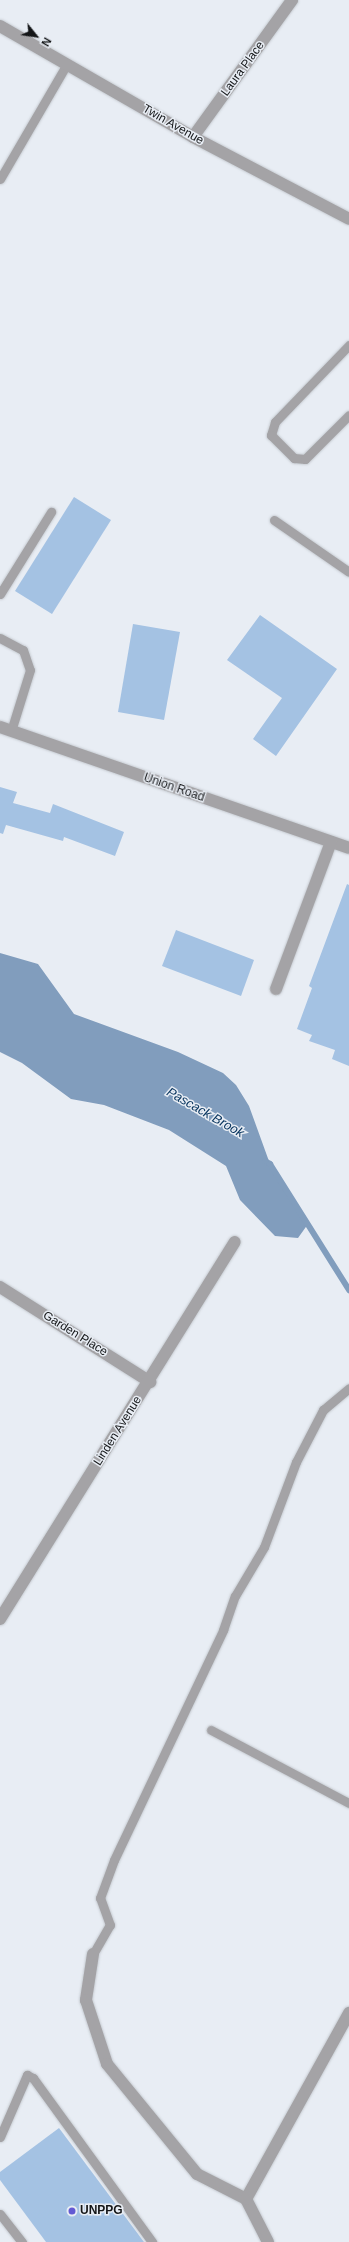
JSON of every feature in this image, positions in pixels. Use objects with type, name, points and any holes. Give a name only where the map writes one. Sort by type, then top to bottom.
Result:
[{"type":"street","name":"Laura Place","points":[[193,137],[292,0]]},
{"type":"street","name":"Twin Avenue","points":[[0,26],[193,137],[349,219]]},
{"type":"street","name":"Union Road","points":[[6,729],[349,848]]},
{"type":"street","points":[[276,989],[331,842]]},
{"type":"street","name":"Linden Avenue","points":[[0,1619],[150,1382],[235,1242]]},
{"type":"street","name":"Garden Place","points":[[0,1287],[150,1382]]},
{"type":"street","points":[[93,1954],[86,2000],[107,2064],[197,2174],[246,2199],[268,2242]]},
{"type":"street","points":[[246,2199],[349,2013]]},
{"type":"lane","points":[[0,179],[67,64]]},
{"type":"lane","points":[[349,345],[275,422],[272,435],[294,458],[305,459],[349,416]]},
{"type":"lane","points":[[0,594],[51,512]]},
{"type":"lane","points":[[274,520],[349,572]]},
{"type":"lane","points":[[0,638],[22,650],[30,670],[6,729]]},
{"type":"lane","points":[[93,1954],[110,1926],[100,1898],[114,1860],[223,1630],[235,1596],[264,1548],[296,1462],[323,1410],[349,1388]]},
{"type":"lane","points":[[211,1730],[349,1803]]},
{"type":"lane","points":[[0,2137],[27,2075],[33,2078],[152,2242]]},
{"type":"lane","points":[[0,2214],[22,2242]]},
{"type":"water","points":[[0,953],[38,964],[74,1014],[178,1052],[223,1073],[236,1085],[249,1106],[270,1164],[308,1224],[298,1238],[275,1236],[240,1200],[226,1166],[169,1130],[104,1105],[71,1099],[22,1063],[0,1052]]},
{"type":"building","points":[[74,497],[111,520],[52,614],[15,591]]},
{"type":"building","points":[[260,615],[337,669],[276,756],[253,739],[282,698],[227,660]]},
{"type":"building","points":[[133,624],[180,632],[164,720],[118,712]]},
{"type":"building","points":[[0,787],[17,792],[13,803],[50,813],[53,804],[124,832],[115,856],[64,837],[63,841],[6,825],[3,834],[0,833]]},
{"type":"building","points":[[347,884],[349,885],[349,1066],[332,1059],[335,1050],[309,1041],[312,1035],[297,1029],[312,988],[309,986]]},
{"type":"building","points":[[176,930],[254,960],[241,996],[162,966]]},
{"type":"building","name":"UNPPG","points":[[59,2128],[144,2242],[46,2242],[0,2180],[0,2172]]},
{"type":"waterway","name":"Pascack Brook","points":[[265,1161],[270,1164],[349,1290]]},
{"type":"place","name":"UNPPG","points":[[72,2211]]}]
